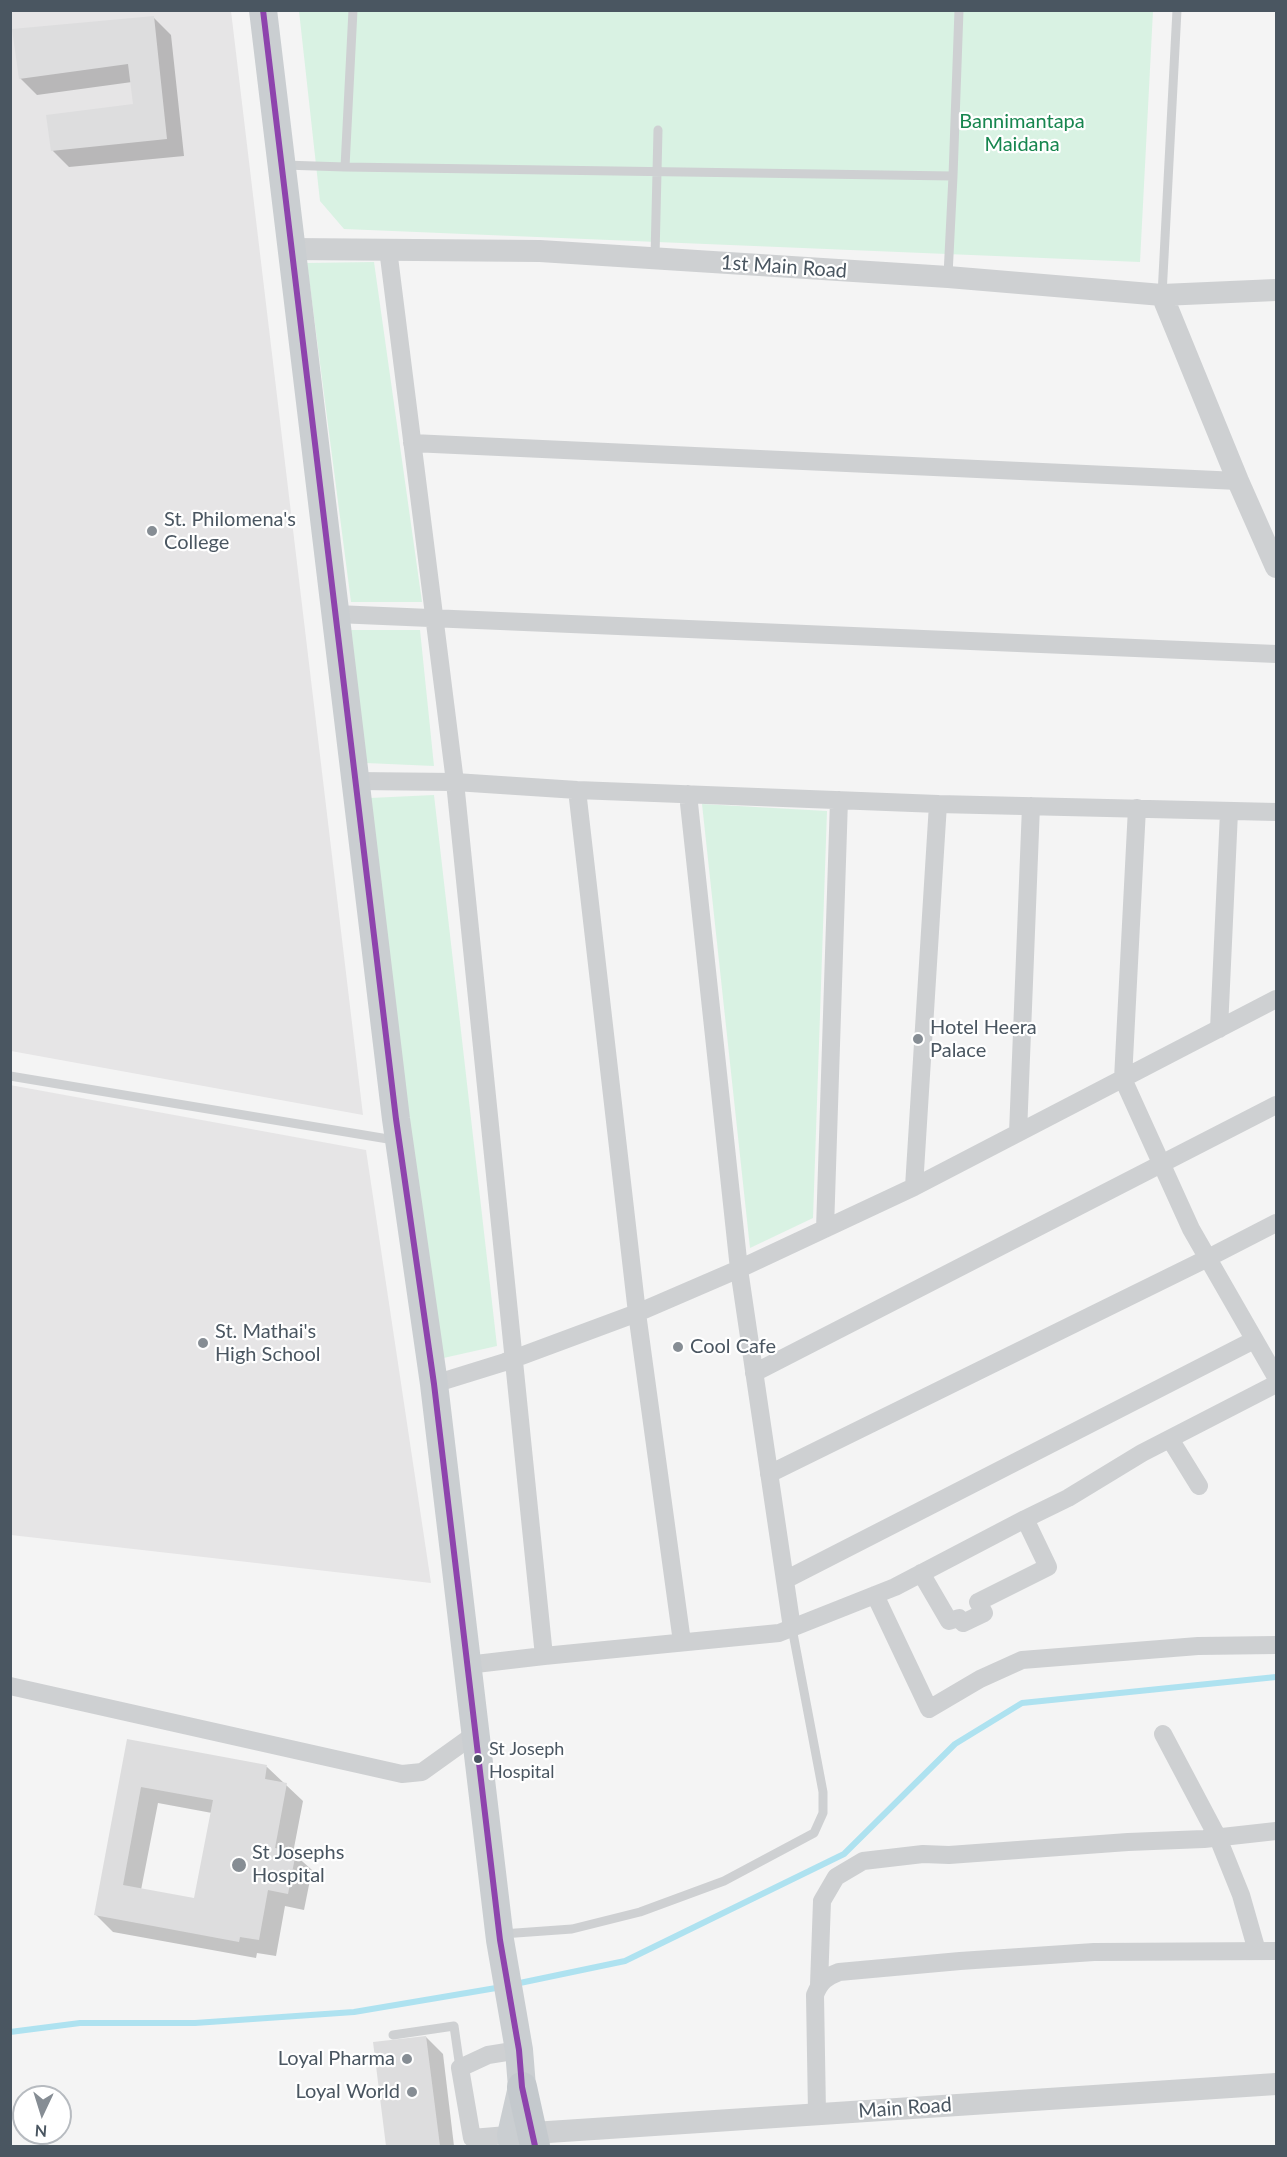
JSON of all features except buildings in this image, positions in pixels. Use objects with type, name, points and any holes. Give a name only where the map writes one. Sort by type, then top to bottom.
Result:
[{"type":"highway","points":[[522,2087],[523,2140]]},
{"type":"main road","points":[[263,10],[399,1141],[434,1384],[474,1734],[500,1937],[518,2044],[522,2087]]},
{"type":"street","name":"1st Main Road","points":[[291,249],[540,251],[948,277],[1162,295],[1276,290]]},
{"type":"street","points":[[388,249],[455,782],[544,1656]]},
{"type":"street","points":[[1162,295],[1238,481],[1276,567]]},
{"type":"street","points":[[412,443],[1238,481]]},
{"type":"street","points":[[336,614],[1276,654]]},
{"type":"street","points":[[356,782],[455,782],[577,790],[938,804],[1276,812]]},
{"type":"street","points":[[577,790],[637,1313],[682,1642]]},
{"type":"street","points":[[688,794],[739,1269],[792,1628]]},
{"type":"street","points":[[825,1228],[839,800]]},
{"type":"street","points":[[914,1187],[938,804]]},
{"type":"street","points":[[1018,1133],[1031,806]]},
{"type":"street","points":[[1137,808],[1123,1079],[1191,1229],[1276,1377]]},
{"type":"street","points":[[1219,1029],[1230,812]]},
{"type":"street","points":[[434,1384],[513,1359],[637,1313],[739,1269],[914,1187],[1276,999]]},
{"type":"street","points":[[754,1373],[1276,1105]]},
{"type":"street","points":[[769,1474],[1276,1223]]},
{"type":"street","points":[[785,1580],[1254,1340]]},
{"type":"street","points":[[467,1665],[779,1633],[875,1595],[921,1573],[1068,1498],[1142,1453],[1276,1384]]},
{"type":"street","points":[[1170,1439],[1199,1486]]},
{"type":"street","points":[[921,1573],[949,1621],[959,1618],[963,1623],[984,1613],[978,1602],[1048,1567],[1025,1519]]},
{"type":"street","points":[[875,1595],[929,1708],[980,1679],[1022,1660],[1198,1646],[1276,1645]]},
{"type":"street","points":[[10,1686],[402,1774],[422,1772],[474,1734]]},
{"type":"street","points":[[1162,1734],[1218,1838],[1241,1895],[1257,1951]]},
{"type":"street","points":[[817,2113],[815,1995],[819,1985],[822,1901],[836,1877],[863,1861],[923,1854],[1001,1852],[1128,1842],[1218,1838],[1276,1831]]},
{"type":"street","points":[[819,1985],[828,1976],[839,1972],[960,1961],[1094,1952],[1276,1951]]},
{"type":"street","points":[[518,2044],[460,2068],[472,2139],[523,2140]]},
{"type":"street","name":"Main Road","points":[[523,2140],[817,2113],[1276,2084]]},
{"type":"lane","points":[[345,167],[353,10]]},
{"type":"lane","points":[[948,277],[959,10]]},
{"type":"lane","points":[[1162,295],[1177,10]]},
{"type":"lane","points":[[655,259],[658,130]]},
{"type":"lane","points":[[281,165],[953,176]]},
{"type":"lane","points":[[10,1076],[399,1141]]},
{"type":"lane","points":[[500,1937],[572,1929],[640,1912],[724,1881],[814,1833],[823,1813],[823,1792],[792,1628]]},
{"type":"lane","points":[[393,2035],[454,2026],[460,2068]]},
{"type":"shaded area","name":"St. Philomena's College","points":[[10,11],[231,11],[363,1115],[11,1051]]},
{"type":"shaded area","name":"St. Mathai's High School","points":[[10,1085],[366,1150],[431,1583],[11,1535]]},
{"type":"green space","name":"Bannimantapa Maidana","points":[[299,11],[1153,11],[1140,262],[344,229],[320,201]]},
{"type":"green space","points":[[374,262],[422,602],[351,602],[307,263]]},
{"type":"green space","points":[[349,630],[420,630],[434,766],[366,763]]},
{"type":"green space","points":[[434,795],[497,1346],[439,1359],[370,798]]},
{"type":"green space","points":[[702,804],[827,811],[813,1218],[750,1248]]},
{"type":"waterway","points":[[515,1984],[625,1961],[844,1854],[955,1744],[1022,1703],[1276,1677]]},
{"type":"waterway","points":[[10,2032],[80,2023],[195,2023],[354,2012],[502,1987]]},
{"type":"transit line","points":[[263,10],[396,1119],[434,1384],[500,1940],[519,2050],[522,2087],[535,2146]]},
{"type":"place","name":"St. Philomena's College","points":[[152,531]]},
{"type":"place","name":"Hotel Heera Palace","points":[[918,1039]]},
{"type":"place","name":"St. Mathai's High School","points":[[203,1343]]},
{"type":"place","name":"Cool Cafe","points":[[678,1347]]},
{"type":"place","name":"St Joseph Hospital","points":[[478,1759]]},
{"type":"place","name":"St Josephs Hospital","points":[[239,1865]]},
{"type":"place","name":"Loyal Pharma","points":[[407,2059]]},
{"type":"place","name":"Loyal World","points":[[412,2092]]}]
